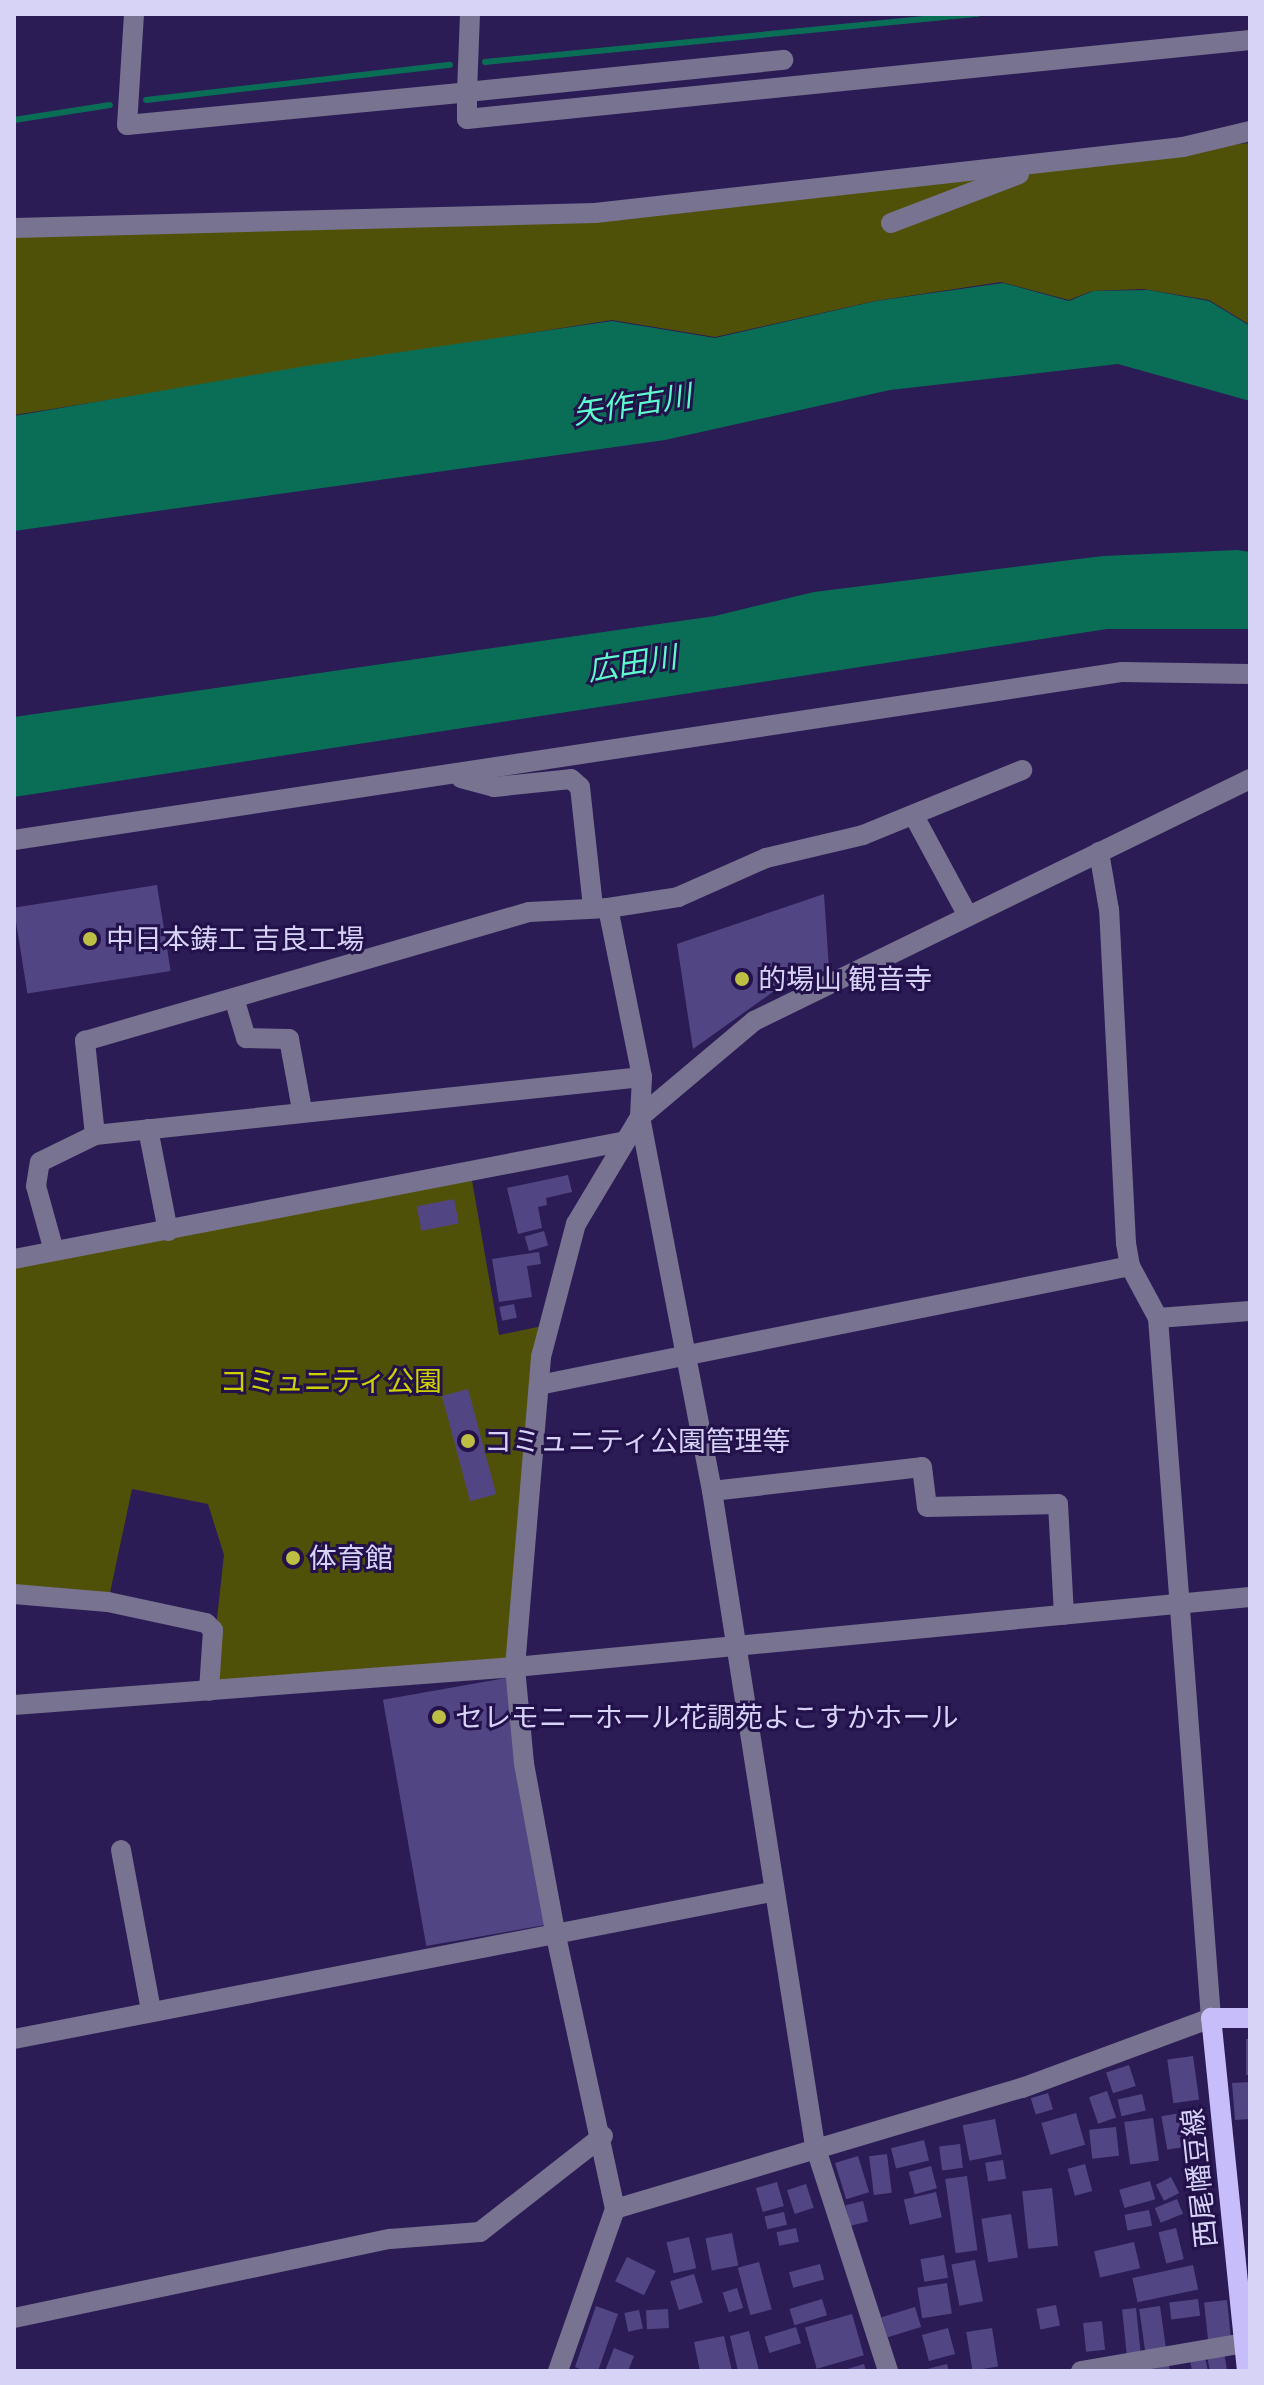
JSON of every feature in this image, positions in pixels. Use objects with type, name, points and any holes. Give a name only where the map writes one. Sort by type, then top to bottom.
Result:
[{"type":"main road","points":[[1211,2018],[1250,2018]]},
{"type":"main road","name":"西尾幡豆線","points":[[1211,2018],[1247,2343],[1247,2371]]},
{"type":"street","points":[[134,14],[127,125],[783,60]]},
{"type":"street","points":[[470,14],[467,119],[1250,40]]},
{"type":"street","points":[[14,228],[595,213],[1183,147],[1250,131]]},
{"type":"street","points":[[891,223],[1045,164]]},
{"type":"street","points":[[14,840],[453,776],[878,706],[1122,672],[1250,674]]},
{"type":"street","points":[[95,1135],[85,1041],[529,912],[678,897],[766,858],[863,835],[1022,770]]},
{"type":"street","points":[[453,776],[494,787],[571,779],[580,787],[601,907],[642,1077],[640,1117],[712,1491],[771,1892],[815,2146],[888,2371]]},
{"type":"street","points":[[558,2371],[615,2209],[603,2136],[555,1931],[524,1763],[515,1667],[539,1385],[547,1325],[572,1236],[621,1142],[640,1117],[754,1021],[1250,779]]},
{"type":"street","points":[[914,816],[968,916]]},
{"type":"street","points":[[615,2209],[815,2146],[1022,2088],[1211,2018],[1158,1318],[1130,1266],[1109,910],[1099,852]]},
{"type":"street","points":[[234,998],[246,1038],[289,1039],[302,1110]]},
{"type":"street","points":[[54,1251],[36,1186],[40,1162],[95,1135],[302,1110],[642,1077]]},
{"type":"street","points":[[148,1129],[168,1231]]},
{"type":"street","points":[[14,1259],[621,1142]]},
{"type":"street","points":[[539,1385],[1130,1266]]},
{"type":"street","points":[[1158,1318],[1250,1311]]},
{"type":"street","points":[[712,1491],[922,1467],[927,1507],[1058,1504],[1064,1615]]},
{"type":"street","points":[[14,1594],[108,1602],[206,1623],[213,1630],[209,1691]]},
{"type":"street","points":[[14,1705],[515,1667],[1250,1597]]},
{"type":"street","points":[[121,1850],[151,2011]]},
{"type":"street","points":[[14,2039],[555,1931],[771,1892]]},
{"type":"street","points":[[14,2318],[390,2239],[480,2232],[603,2136]]},
{"type":"street","points":[[1081,2371],[1247,2343]]},
{"type":"green space","points":[[1250,143],[1250,325],[1209,300],[1143,289],[1092,291],[1069,300],[1001,282],[875,301],[715,337],[612,320],[14,415],[14,233],[310,230]]},
{"type":"green space","name":"コミュニティ公園","points":[[470,1169],[499,1335],[547,1325],[515,1667],[209,1691],[224,1555],[208,1504],[132,1489],[108,1602],[14,1594],[14,1259]]},
{"type":"water","name":"矢作古川","points":[[1003,283],[1069,301],[1093,291],[1148,290],[1209,301],[1250,326],[1250,401],[1118,364],[890,390],[665,440],[14,531],[14,416],[306,366],[612,321],[715,338],[876,301]]},
{"type":"water","name":"広田川","points":[[1250,552],[1250,629],[1107,629],[14,797],[14,717],[715,616],[814,592],[1103,556]]},
{"type":"building","name":"中日本鋳工 吉良工場","points":[[157,885],[171,971],[27,994],[14,908]]},
{"type":"building","name":"的場山 観音寺","points":[[824,894],[829,969],[777,989],[693,1049],[677,944]]},
{"type":"building","points":[[568,1175],[572,1192],[546,1198],[547,1205],[538,1207],[542,1228],[518,1234],[507,1188]]},
{"type":"building","points":[[454,1199],[459,1224],[421,1231],[417,1206]]},
{"type":"building","points":[[544,1231],[548,1245],[529,1251],[525,1237]]},
{"type":"building","points":[[539,1252],[541,1264],[527,1266],[532,1297],[499,1302],[492,1259]]},
{"type":"building","points":[[514,1304],[517,1318],[502,1321],[499,1307]]},
{"type":"building","name":"コミュニティ公園管理等","points":[[468,1389],[496,1494],[470,1501],[442,1396]]},
{"type":"building","name":"セレモニーホール花調苑よこすかホール","points":[[506,1678],[549,1924],[426,1946],[383,1700]]},
{"type":"building","points":[[1246,2039],[1250,2039],[1250,2075],[1246,2075]]},
{"type":"building","points":[[1193,2056],[1199,2100],[1173,2103],[1167,2060]]},
{"type":"building","points":[[1129,2065],[1136,2086],[1113,2093],[1106,2072]]},
{"type":"building","points":[[1250,2082],[1250,2119],[1235,2120],[1232,2083]]},
{"type":"building","points":[[1107,2091],[1116,2117],[1098,2124],[1089,2097]]},
{"type":"building","points":[[1048,2093],[1053,2109],[1036,2115],[1031,2098]]},
{"type":"building","points":[[1142,2094],[1146,2111],[1121,2116],[1118,2100]]},
{"type":"building","points":[[1186,2112],[1192,2145],[1167,2150],[1161,2116]]},
{"type":"building","points":[[1076,2113],[1085,2145],[1050,2155],[1041,2123]]},
{"type":"building","points":[[1153,2118],[1159,2161],[1130,2165],[1124,2122]]},
{"type":"building","points":[[995,2119],[1002,2154],[969,2161],[963,2125]]},
{"type":"building","points":[[1116,2127],[1119,2156],[1092,2159],[1089,2130]]},
{"type":"building","points":[[924,2140],[929,2160],[896,2169],[891,2148]]},
{"type":"building","points":[[960,2144],[963,2168],[942,2170],[939,2147]]},
{"type":"building","points":[[887,2154],[892,2193],[874,2195],[869,2156]]},
{"type":"building","points":[[858,2156],[869,2192],[846,2199],[835,2163]]},
{"type":"building","points":[[1003,2160],[1006,2179],[988,2182],[985,2163]]},
{"type":"building","points":[[1085,2164],[1092,2191],[1075,2196],[1068,2169]]},
{"type":"building","points":[[931,2166],[937,2188],[915,2194],[909,2172]]},
{"type":"building","points":[[967,2176],[977,2250],[956,2253],[945,2179]]},
{"type":"building","points":[[1171,2177],[1179,2193],[1164,2201],[1156,2185]]},
{"type":"building","points":[[1150,2181],[1155,2199],[1124,2208],[1119,2190]]},
{"type":"building","points":[[777,2182],[784,2206],[763,2212],[756,2188]]},
{"type":"building","points":[[806,2184],[814,2208],[795,2214],[787,2190]]},
{"type":"building","points":[[1052,2188],[1058,2246],[1028,2249],[1022,2191]]},
{"type":"building","points":[[936,2192],[942,2217],[910,2225],[904,2199]]},
{"type":"building","points":[[1177,2199],[1183,2214],[1161,2223],[1155,2208]]},
{"type":"building","points":[[863,2201],[868,2221],[851,2226],[846,2205]]},
{"type":"building","points":[[1149,2210],[1152,2226],[1128,2230],[1124,2215]]},
{"type":"building","points":[[784,2212],[787,2225],[767,2229],[765,2216]]},
{"type":"building","points":[[1011,2214],[1018,2257],[988,2262],[981,2219]]},
{"type":"building","points":[[796,2228],[799,2242],[779,2246],[776,2232]]},
{"type":"building","points":[[1176,2228],[1184,2259],[1166,2263],[1159,2232]]},
{"type":"building","points":[[732,2233],[738,2265],[712,2271],[705,2238]]},
{"type":"building","points":[[689,2237],[696,2268],[674,2273],[667,2242]]},
{"type":"building","points":[[1134,2242],[1140,2268],[1100,2278],[1094,2251]]},
{"type":"building","points":[[944,2255],[948,2278],[924,2282],[920,2259]]},
{"type":"building","points":[[627,2257],[656,2271],[644,2295],[615,2281]]},
{"type":"building","points":[[975,2260],[983,2301],[959,2306],[951,2265]]},
{"type":"building","points":[[759,2262],[772,2309],[750,2315],[738,2268]]},
{"type":"building","points":[[820,2264],[824,2279],[793,2288],[789,2272]]},
{"type":"building","points":[[1193,2265],[1198,2289],[1138,2302],[1132,2278]]},
{"type":"building","points":[[694,2274],[703,2303],[679,2310],[670,2281]]},
{"type":"building","points":[[947,2283],[952,2314],[922,2318],[917,2288]]},
{"type":"building","points":[[737,2288],[743,2308],[729,2312],[723,2292]]},
{"type":"building","points":[[822,2299],[827,2315],[794,2325],[789,2309]]},
{"type":"building","points":[[1198,2299],[1200,2316],[1171,2319],[1169,2303]]},
{"type":"building","points":[[1227,2300],[1231,2341],[1208,2343],[1204,2302]]},
{"type":"building","points":[[1056,2305],[1060,2326],[1040,2329],[1036,2309]]},
{"type":"building","points":[[596,2306],[618,2314],[598,2371],[585,2371],[575,2367]]},
{"type":"building","points":[[1160,2306],[1166,2350],[1145,2352],[1139,2309]]},
{"type":"building","points":[[915,2307],[921,2327],[888,2337],[882,2317]]},
{"type":"building","points":[[1136,2308],[1141,2356],[1127,2357],[1122,2309]]},
{"type":"building","points":[[668,2309],[669,2328],[647,2329],[646,2310]]},
{"type":"building","points":[[639,2310],[643,2329],[628,2332],[624,2313]]},
{"type":"building","points":[[852,2314],[864,2355],[817,2369],[805,2328]]},
{"type":"building","points":[[1102,2321],[1105,2350],[1086,2352],[1083,2323]]},
{"type":"building","points":[[796,2327],[801,2343],[769,2353],[764,2337]]},
{"type":"building","points":[[948,2328],[955,2354],[929,2361],[922,2335]]},
{"type":"building","points":[[992,2328],[998,2367],[972,2371],[966,2332]]},
{"type":"building","points":[[749,2331],[759,2371],[738,2371],[730,2336]]},
{"type":"building","points":[[724,2336],[732,2371],[700,2371],[694,2342]]},
{"type":"building","points":[[614,2348],[634,2356],[628,2371],[605,2371]]},
{"type":"building","points":[[1224,2352],[1227,2371],[1210,2371],[1207,2356]]},
{"type":"building","points":[[1205,2357],[1208,2371],[1192,2371],[1190,2360]]},
{"type":"building","points":[[864,2364],[866,2371],[844,2370]]},
{"type":"building","points":[[947,2364],[949,2371],[923,2371],[923,2370]]},
{"type":"building","points":[[1169,2365],[1170,2371],[1148,2371],[1148,2370]]},
{"type":"waterway","points":[[485,62],[978,14]]},
{"type":"waterway","points":[[146,100],[450,65]]},
{"type":"waterway","points":[[14,120],[110,105]]},
{"type":"place","name":"中日本鋳工 吉良工場","points":[[90,939]]},
{"type":"place","name":"的場山 観音寺","points":[[742,979]]},
{"type":"place","name":"コミュニティ公園管理等","points":[[468,1441]]},
{"type":"place","name":"体育館","points":[[293,1558]]},
{"type":"place","name":"セレモニーホール花調苑よこすかホール","points":[[439,1717]]}]
